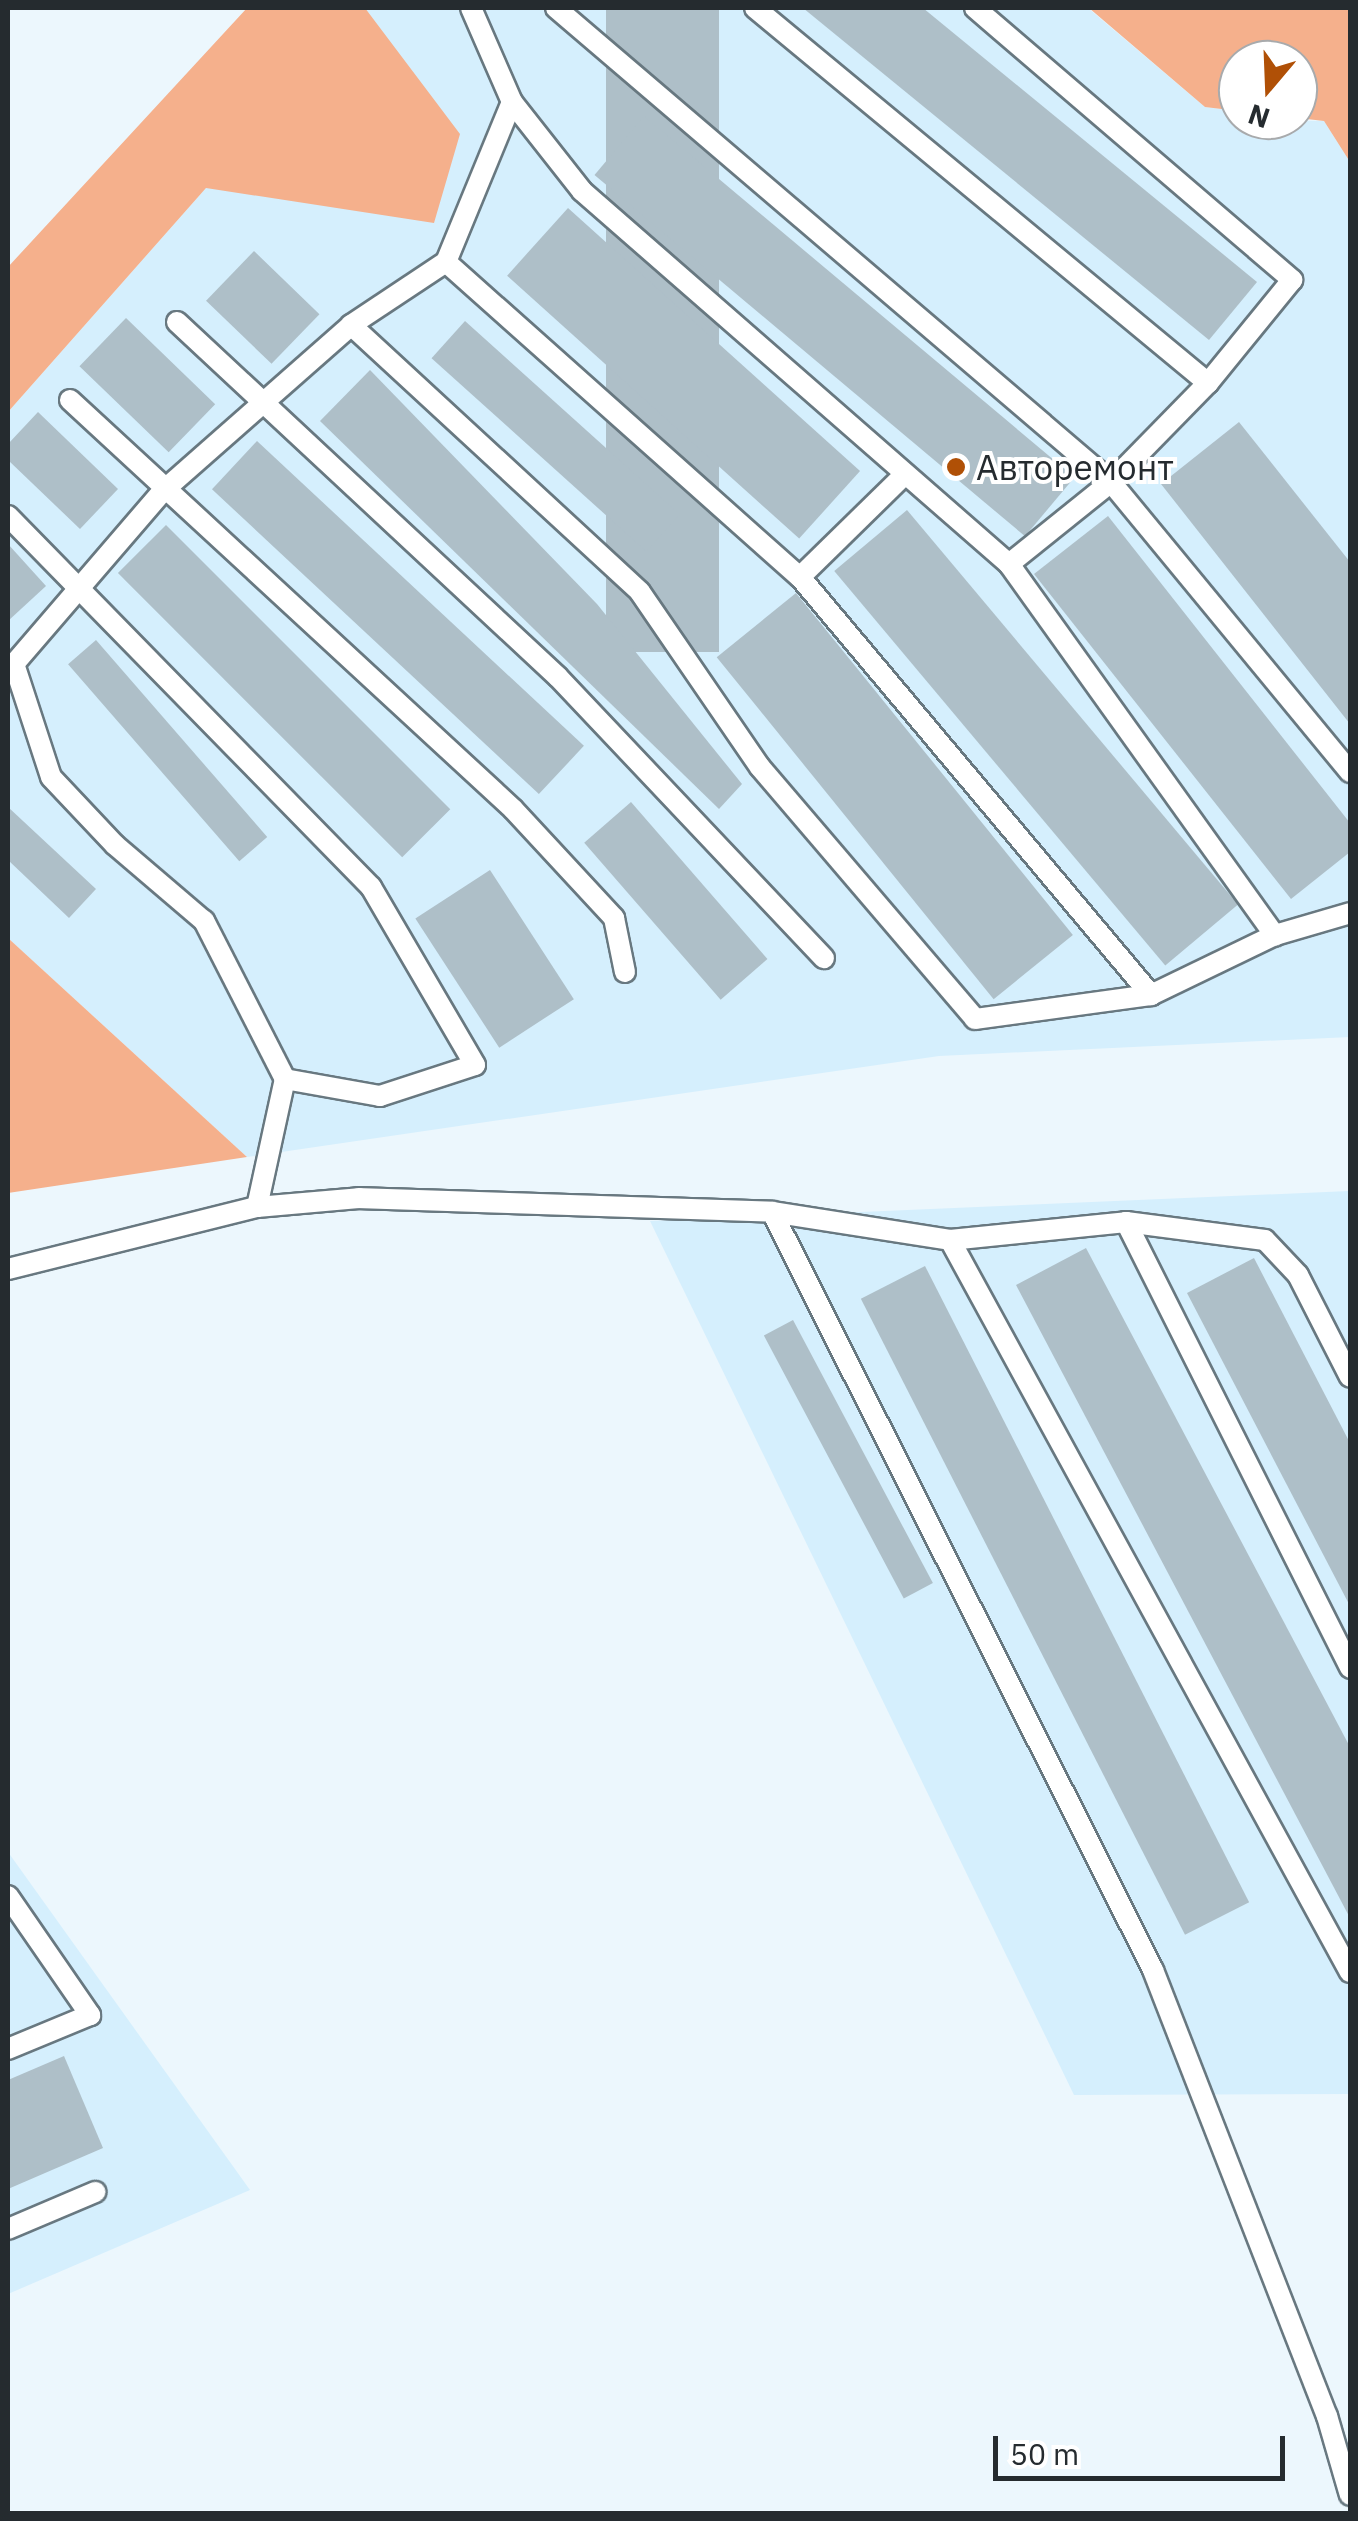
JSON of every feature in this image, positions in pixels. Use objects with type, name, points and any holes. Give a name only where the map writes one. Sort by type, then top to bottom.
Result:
[{"type":"lane","points":[[471,8],[512,102],[582,192],[1009,564],[1275,934]]},
{"type":"lane","points":[[556,8],[1111,482],[1350,772]]},
{"type":"lane","points":[[755,8],[1208,382]]},
{"type":"lane","points":[[975,8],[1292,280],[1208,382],[1111,482],[1009,564]]},
{"type":"lane","points":[[257,1207],[284,1079],[204,922],[115,845],[51,777],[11,662],[79,593],[162,491],[351,324],[446,262],[512,102]]},
{"type":"lane","points":[[446,262],[800,576],[1151,994]]},
{"type":"lane","points":[[178,322],[260,404],[558,677],[824,958]]},
{"type":"lane","points":[[351,324],[640,592],[760,767],[975,1020],[1151,994],[1275,934],[1350,912]]},
{"type":"lane","points":[[70,400],[162,491],[513,809],[614,918],[625,972]]},
{"type":"lane","points":[[800,576],[905,474]]},
{"type":"lane","points":[[8,516],[371,888],[476,1064],[380,1096],[284,1079]]},
{"type":"lane","points":[[8,1269],[257,1207],[359,1198],[772,1212],[950,1240],[1126,1222],[1265,1240],[1298,1275],[1350,1377]]},
{"type":"lane","points":[[772,1212],[1152,1970],[1327,2416],[1350,2495]]},
{"type":"lane","points":[[1126,1222],[1350,1668]]},
{"type":"lane","points":[[950,1240],[1350,1972]]},
{"type":"lane","points":[[8,2049],[90,2015],[10,1905]]},
{"type":"lane","points":[[8,2229],[96,2192]]},
{"type":"shaded area","points":[[247,8],[365,8],[460,134],[434,223],[206,188],[8,412],[8,267]]},
{"type":"shaded area","points":[[329,8],[1088,8],[1205,107],[1218,109],[1218,140],[1318,140],[1318,121],[1324,121],[1350,162],[1350,1037],[939,1056],[247,1157],[8,938],[8,412],[206,188]]},
{"type":"shaded area","points":[[1089,8],[1350,8],[1350,162],[1324,121],[1318,120],[1318,40],[1218,40],[1218,109],[1205,107]]},
{"type":"shaded area","points":[[8,938],[247,1157],[8,1193]]},
{"type":"shaded area","points":[[1349,1191],[1350,2094],[1074,2095],[650,1221]]},
{"type":"shaded area","points":[[8,1852],[250,2190],[8,2294]]},
{"type":"building","points":[[606,8],[719,8],[719,652],[606,652]]},
{"type":"building","points":[[803,8],[923,8],[1257,282],[1209,340]]},
{"type":"building","points":[[644,116],[1075,477],[1025,536],[595,175]]},
{"type":"building","points":[[568,208],[860,471],[799,539],[507,276]]},
{"type":"building","points":[[254,251],[319,314],[272,364],[206,301]]},
{"type":"building","points":[[126,318],[215,404],[169,452],[79,366]]},
{"type":"building","points":[[465,321],[680,514],[646,552],[432,358]]},
{"type":"building","points":[[370,370],[597,604],[742,784],[719,809],[320,421]]},
{"type":"building","points":[[38,412],[118,489],[80,529],[8,460],[8,444]]},
{"type":"building","points":[[1239,422],[1350,562],[1350,724],[1161,484]]},
{"type":"building","points":[[257,441],[584,746],[539,794],[212,489]]},
{"type":"building","points":[[907,510],[1238,905],[1165,966],[834,571]]},
{"type":"building","points":[[1108,516],[1350,823],[1350,852],[1291,899],[1034,574]]},
{"type":"building","points":[[166,525],[450,809],[402,857],[118,573]]},
{"type":"building","points":[[8,544],[46,586],[8,621]]},
{"type":"building","points":[[796,593],[1073,935],[994,999],[717,657]]},
{"type":"building","points":[[96,640],[267,837],[239,861],[68,664]]},
{"type":"building","points":[[631,802],[767,959],[721,1000],[584,843]]},
{"type":"building","points":[[8,807],[96,889],[69,918],[8,860]]},
{"type":"building","points":[[490,870],[574,999],[499,1048],[415,918]]},
{"type":"building","points":[[1086,1248],[1350,1747],[1350,1918],[1016,1285]]},
{"type":"building","points":[[1254,1258],[1350,1443],[1350,1606],[1187,1293]]},
{"type":"building","points":[[925,1266],[1249,1902],[1185,1935],[861,1299]]},
{"type":"building","points":[[793,1320],[933,1583],[904,1599],[764,1335]]},
{"type":"building","points":[[64,2056],[103,2148],[8,2189],[8,2080]]},
{"type":"place","name":"Авторемонт","points":[[956,467]]}]
